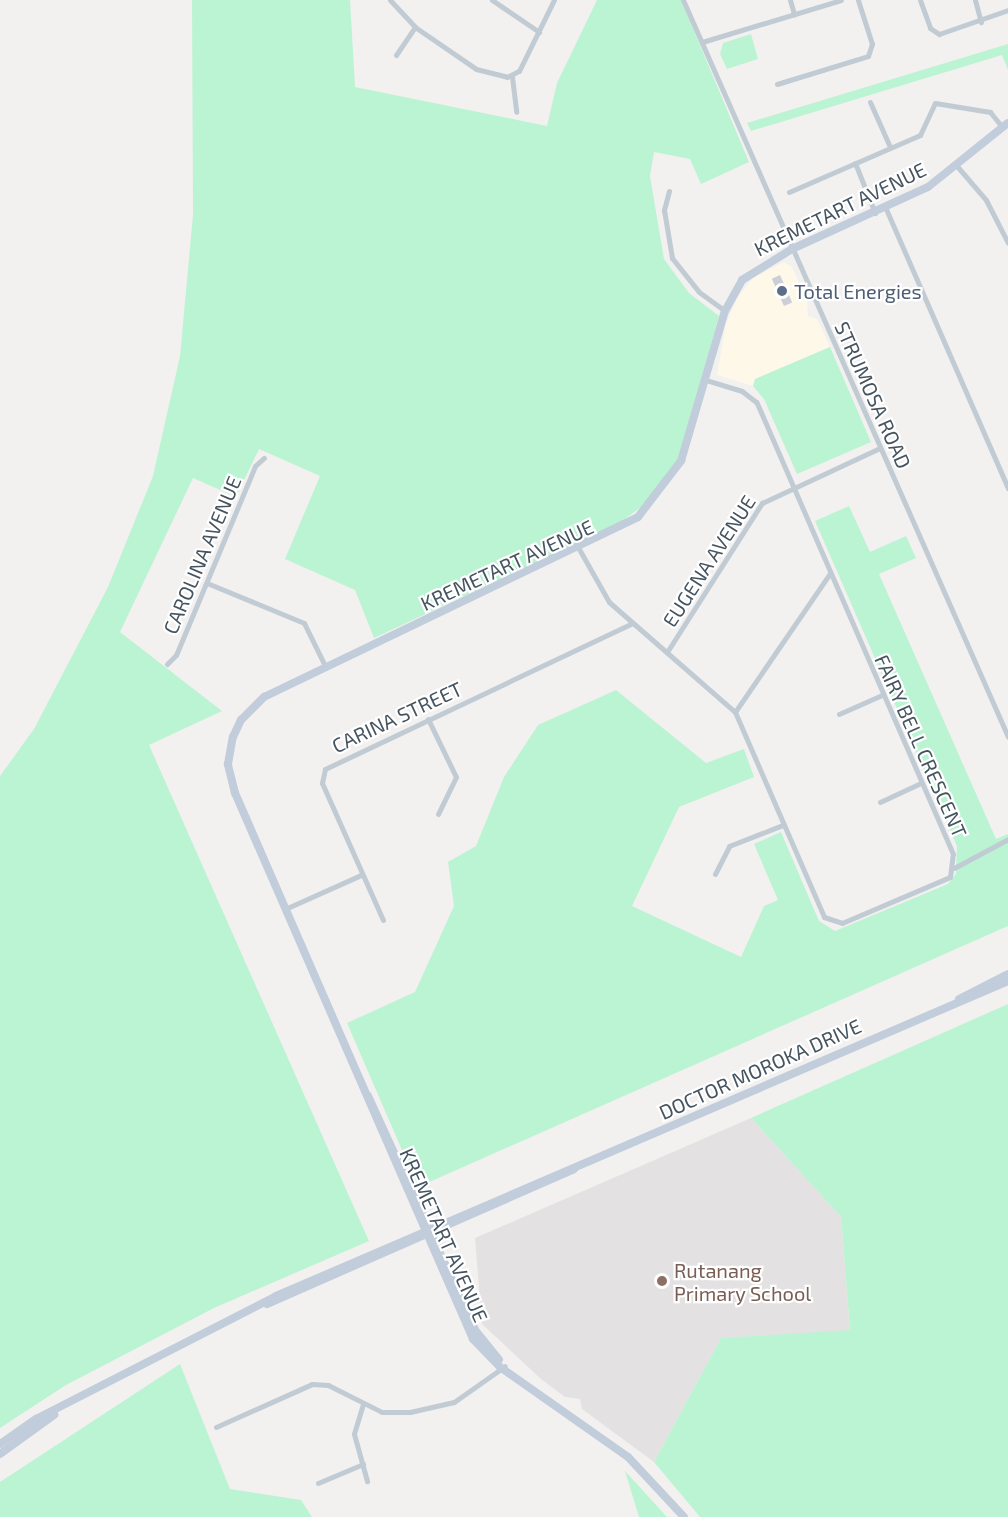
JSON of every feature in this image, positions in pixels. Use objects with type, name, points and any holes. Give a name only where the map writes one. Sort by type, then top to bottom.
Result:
[{"type":"street","points":[[390,0],[415,27],[482,72],[513,77]]},
{"type":"street","points":[[492,0],[538,32]]},
{"type":"street","points":[[516,112],[513,77],[554,0]]},
{"type":"street","name":"STRUMOSA ROAD","points":[[683,0],[1008,737]]},
{"type":"street","points":[[790,0],[794,14]]},
{"type":"street","points":[[702,42],[842,0]]},
{"type":"street","points":[[777,84],[868,56],[872,44],[858,0]]},
{"type":"street","points":[[920,0],[936,33],[981,22],[1008,10]]},
{"type":"street","points":[[975,0],[981,22]]},
{"type":"street","points":[[396,55],[415,27]]},
{"type":"street","points":[[870,102],[890,147]]},
{"type":"street","points":[[789,192],[923,133],[931,107],[938,102],[990,112],[1005,125]]},
{"type":"street","name":"KREMETART AVENUE","points":[[684,1517],[628,1457],[504,1368],[478,1337],[428,1232],[235,793],[230,754],[237,728],[256,704],[326,668],[579,549],[638,517],[664,489],[681,462],[725,311],[742,280],[792,249],[886,209],[928,187],[1005,125]]},
{"type":"street","points":[[855,163],[875,213]]},
{"type":"street","points":[[956,165],[986,200],[1005,229],[1008,243]]},
{"type":"street","points":[[669,191],[664,210],[672,258],[699,292],[725,311]]},
{"type":"street","points":[[886,209],[1008,488]]},
{"type":"street","name":"FAIRY BELL CRESCENT","points":[[579,549],[601,592],[632,623],[735,712],[820,911],[836,923],[938,884],[954,868],[953,854],[756,402],[742,391],[705,380]]},
{"type":"street","name":"EUGENA AVENUE","points":[[667,652],[758,508],[792,487],[880,448]]},
{"type":"street","name":"CAROLINA AVENUE","points":[[167,664],[176,655],[255,466],[264,458]]},
{"type":"street","points":[[735,712],[830,573]]},
{"type":"street","points":[[207,582],[304,623],[326,668]]},
{"type":"street","name":"CARINA STREET","points":[[382,920],[361,874],[322,774],[327,767],[632,623]]},
{"type":"street","points":[[839,714],[882,695]]},
{"type":"street","points":[[428,719],[456,777],[438,813]]},
{"type":"street","points":[[880,802],[921,783]]},
{"type":"street","points":[[716,874],[729,846],[783,825]]},
{"type":"street","points":[[954,868],[1008,839]]},
{"type":"street","points":[[285,909],[361,874]]},
{"type":"street","name":"DOCTOR MOROKA DRIVE","points":[[958,1000],[1008,974]]},
{"type":"street","name":"DOCTOR MOROKA DRIVE","points":[[0,1444],[67,1404],[190,1337],[958,1000],[1008,981]]},
{"type":"street","points":[[216,1427],[312,1384],[328,1385],[363,1404],[394,1413],[446,1404],[504,1368]]},
{"type":"street","name":"DOCTOR MOROKA DRIVE","points":[[0,1454],[67,1404]]},
{"type":"street","points":[[363,1404],[354,1426],[367,1481]]},
{"type":"street","points":[[318,1483],[363,1464]]},
{"type":"shaded area","points":[[784,262],[792,267],[807,300],[808,316],[817,319],[830,347],[755,379],[753,386],[717,375],[726,324],[737,298],[753,278]]},
{"type":"shaded area","name":"Rutanang Primary School","points":[[751,1118],[841,1217],[850,1331],[721,1338],[654,1462],[582,1409],[580,1399],[565,1397],[541,1379],[482,1324],[475,1238]]},
{"type":"green space","points":[[192,0],[350,0],[355,87],[547,126],[557,83],[597,0],[681,0],[749,162],[701,184],[690,159],[654,152],[650,176],[664,259],[689,293],[719,316],[678,460],[645,504],[617,525],[374,638],[355,590],[285,559],[320,476],[259,449],[236,497],[193,478],[120,632],[222,711],[149,745],[369,1241],[214,1308],[66,1385],[0,1428],[0,776],[34,729],[108,587],[153,476],[180,356],[193,215]]},
{"type":"green space","points":[[751,34],[758,59],[727,69],[720,54],[723,43]]},
{"type":"green space","points":[[1008,44],[1008,70],[1002,55],[751,131],[747,123]]},
{"type":"green space","points":[[830,347],[871,442],[797,474],[764,399],[753,386],[755,379]]},
{"type":"green space","points":[[849,506],[870,552],[906,536],[916,558],[879,574],[996,839],[1008,834],[1008,926],[418,1187],[347,1023],[415,992],[454,906],[448,862],[476,846],[504,777],[538,725],[616,690],[706,763],[744,749],[754,777],[679,807],[632,906],[741,957],[764,906],[778,900],[754,844],[781,832],[819,921],[835,931],[948,884],[956,874],[957,846],[815,521]]},
{"type":"green space","points":[[1008,1004],[1008,1517],[700,1517],[654,1462],[721,1338],[850,1330],[841,1217],[751,1118]]},
{"type":"green space","points":[[180,1364],[230,1489],[301,1500],[312,1517],[0,1517],[0,1482]]},
{"type":"green space","points":[[625,1471],[667,1517],[639,1517]]},
{"type":"building","name":"Total Energies","points":[[780,275],[792,302],[784,306],[772,279]]},
{"type":"place","name":"Total Energies","points":[[782,291]]},
{"type":"place","name":"Rutanang Primary School","points":[[662,1281]]}]
